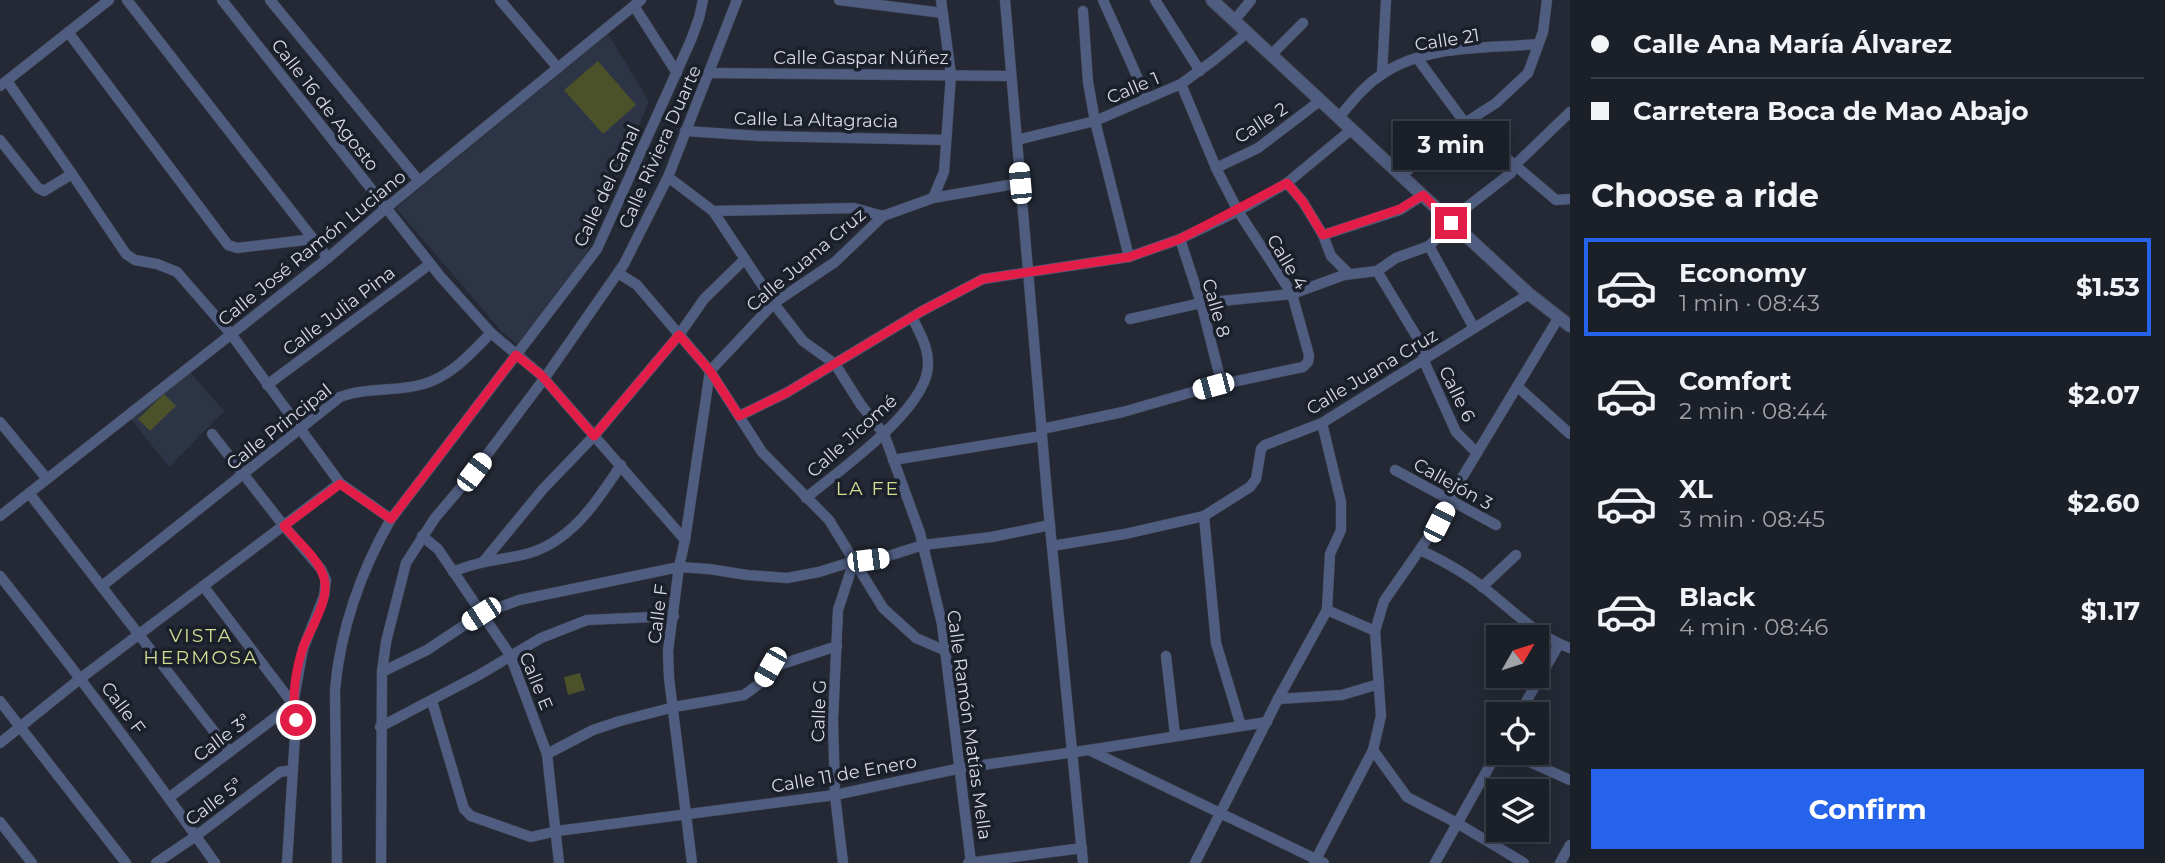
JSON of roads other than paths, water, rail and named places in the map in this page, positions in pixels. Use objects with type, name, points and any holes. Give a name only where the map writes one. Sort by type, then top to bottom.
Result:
[{"type":"street","points":[[109,0],[3,84],[72,174],[127,254],[135,260],[157,264],[177,272],[231,334],[340,484],[391,519]]},
{"type":"street","points":[[127,0],[328,258]]},
{"type":"street","name":"Calle 16 de Agosto","points":[[222,0],[430,264],[491,333],[543,377],[685,540]]},
{"type":"street","points":[[270,0],[419,181]]},
{"type":"street","points":[[500,0],[558,68]]},
{"type":"street","name":"Calle del Canal","points":[[337,863],[337,662],[373,549],[391,519],[597,249],[677,73],[699,18],[703,0]]},
{"type":"street","name":"Calle Riviera Duarte","points":[[382,863],[382,672],[406,563],[422,536],[474,472],[618,273],[668,177],[737,0]]},
{"type":"street","points":[[839,0],[943,13]]},
{"type":"street","points":[[933,198],[944,172],[951,75],[941,0]]},
{"type":"street","points":[[1005,0],[1050,525],[1083,863]]},
{"type":"street","points":[[1103,0],[1147,99]]},
{"type":"street","points":[[1156,0],[1200,71]]},
{"type":"street","points":[[1212,0],[1451,223],[1529,294],[1570,326]]},
{"type":"street","points":[[1234,21],[1251,0]]},
{"type":"street","points":[[1382,74],[1386,0]]},
{"type":"street","points":[[1402,175],[1465,124],[1496,103],[1528,73],[1543,32],[1547,0]]},
{"type":"street","points":[[637,3],[677,73]]},
{"type":"street","name":"Calle José Ramón Luciano","points":[[0,516],[328,258],[637,3]]},
{"type":"street","points":[[1083,11],[1088,82],[1095,121],[1129,257]]},
{"type":"street","points":[[1271,55],[1303,23]]},
{"type":"street","points":[[68,32],[228,245],[237,248],[314,239]]},
{"type":"street","name":"Calle 1","points":[[1017,140],[1095,121],[1181,84],[1247,33]]},
{"type":"street","name":"Calle 21","points":[[1339,117],[1360,93],[1382,74],[1417,58],[1457,50],[1538,44]]},
{"type":"street","points":[[1417,58],[1465,124],[1556,200],[1570,199]]},
{"type":"street","name":"Calle Gaspar Núñez","points":[[710,73],[1011,76]]},
{"type":"street","name":"Calle 4","points":[[893,460],[1042,432],[1222,384],[1303,368],[1308,362],[1309,355],[1292,295],[1238,211],[1216,168],[1181,84]]},
{"type":"street","name":"Calle 2","points":[[1216,168],[1258,148],[1321,100]]},
{"type":"street","points":[[1130,319],[1201,303],[1292,295],[1349,274],[1377,271],[1396,258],[1429,246],[1467,207],[1511,173],[1515,165],[1570,113]]},
{"type":"street","points":[[739,416],[786,393],[912,317],[983,279],[1129,257],[1180,239],[1287,183],[1352,129]]},
{"type":"street","name":"Calle La Altagracia","points":[[685,131],[759,136],[946,140]]},
{"type":"street","points":[[0,140],[38,188],[44,191],[72,174]]},
{"type":"street","name":"Calle Ramón Matías Mella","points":[[668,177],[713,211],[774,303],[803,341],[835,365],[884,434],[923,545],[946,651],[971,863]]},
{"type":"street","name":"Calle Juana Cruz","points":[[710,371],[774,303],[835,262],[884,216],[933,198],[1020,183]]},
{"type":"street","points":[[1287,183],[1303,202],[1323,235],[1331,256],[1349,274]]},
{"type":"street","points":[[1323,235],[1400,209],[1423,195]]},
{"type":"street","points":[[713,211],[854,208],[884,216]]},
{"type":"street","name":"Calle 8","points":[[1180,239],[1201,303],[1222,384]]},
{"type":"street","points":[[1429,246],[1474,328]]},
{"type":"street","points":[[483,562],[543,489],[594,436],[679,335],[705,299],[745,259]]},
{"type":"street","name":"Calle Julia Pina","points":[[267,384],[430,264]]},
{"type":"street","name":"Calle 6","points":[[1377,271],[1423,347],[1423,359],[1456,432],[1477,453]]},
{"type":"street","points":[[618,273],[637,285],[710,371],[762,452],[829,520],[883,608],[916,638],[946,651]]},
{"type":"street","name":"Calle Juana Cruz","points":[[1052,546],[1125,534],[1204,516],[1250,487],[1256,479],[1261,449],[1265,445],[1322,423],[1529,294]]},
{"type":"street","name":"Calle Jicomé","points":[[806,498],[884,434],[907,411],[924,382],[929,366],[926,344],[912,317]]},
{"type":"street","points":[[1089,750],[1318,862],[1373,750],[1381,716],[1375,631],[1384,600],[1439,522],[1559,317]]},
{"type":"street","name":"Calle Principal","points":[[102,586],[340,397],[356,391],[429,383],[467,358],[491,333]]},
{"type":"street","name":"Calle F","points":[[692,863],[668,651],[710,371]]},
{"type":"street","points":[[1518,387],[1570,434]]},
{"type":"street","points":[[0,422],[47,479]]},
{"type":"street","points":[[1195,863],[1278,699],[1327,611],[1330,554],[1341,530],[1341,502],[1322,423]]},
{"type":"street","points":[[212,434],[321,569],[326,580],[324,596],[303,649],[293,704],[296,720],[287,863]]},
{"type":"street","points":[[453,572],[468,565],[526,555],[558,541],[597,503],[621,465]]},
{"type":"street","name":"Callejón 3","points":[[1395,470],[1496,525]]},
{"type":"street","points":[[0,743],[139,634],[340,484]]},
{"type":"street","points":[[29,493],[230,752]]},
{"type":"street","points":[[1204,516],[1216,643],[1241,726]]},
{"type":"street","points":[[382,672],[427,650],[481,614],[519,600],[679,567],[788,578],[853,561],[882,558],[923,545],[992,537],[1050,525]]},
{"type":"street","name":"Calle E","points":[[422,536],[438,549],[510,655],[547,754],[559,863]]},
{"type":"street","points":[[1420,550],[1452,566],[1516,616],[1559,644],[1570,648]]},
{"type":"street","points":[[1482,587],[1516,555]]},
{"type":"street","name":"Calle G","points":[[843,863],[835,795],[833,719],[838,610],[853,561]]},
{"type":"street","name":"Calle F","points":[[0,576],[82,678],[215,863]]},
{"type":"street","points":[[204,587],[293,704]]},
{"type":"street","points":[[1327,611],[1375,631]]},
{"type":"street","points":[[380,727],[432,701],[541,638],[587,620],[674,616]]},
{"type":"street","points":[[1526,702],[1559,644]]},
{"type":"street","points":[[547,754],[593,730],[674,707],[744,695],[763,681],[770,667],[836,646]]},
{"type":"street","points":[[1166,656],[1175,735]]},
{"type":"street","points":[[1278,699],[1342,695],[1378,684]]},
{"type":"street","points":[[0,701],[126,863]]},
{"type":"street","name":"Calle 11 de Enero","points":[[432,701],[464,809],[471,816],[531,837],[557,831],[835,795],[961,768],[1267,722]]},
{"type":"street","name":"Calle 3ª","points":[[170,797],[293,704]]},
{"type":"street","points":[[1373,750],[1407,797],[1457,822],[1524,863]]},
{"type":"street","points":[[1435,863],[1490,765]]},
{"type":"street","points":[[1536,765],[1570,780]]},
{"type":"street","name":"Calle 5ª","points":[[156,863],[197,836],[280,772],[293,770]]},
{"type":"street","points":[[0,822],[4,834],[32,863]]},
{"type":"street","points":[[1560,863],[1570,845]]},
{"type":"street","points":[[965,863],[1082,848]]},
{"type":"district","name":"LA FE","points":[[868,488]]},
{"type":"district","name":"VISTA HERMOSA","points":[[201,646]]}]
